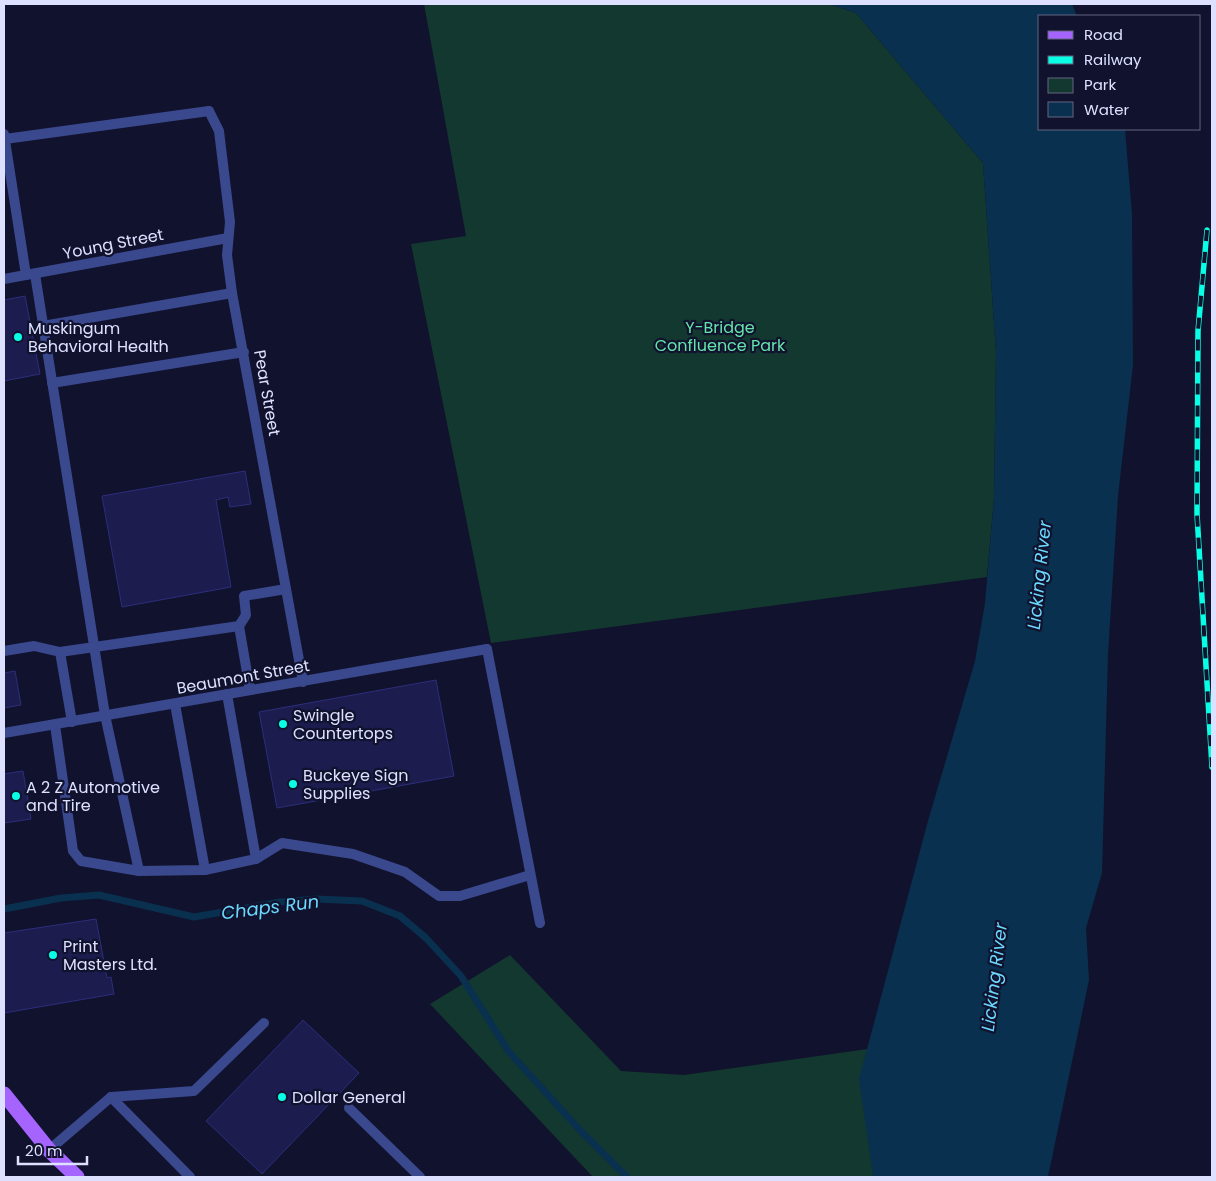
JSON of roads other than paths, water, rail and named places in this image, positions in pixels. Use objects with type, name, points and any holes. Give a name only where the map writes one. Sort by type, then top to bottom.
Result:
[{"type":"main road","points":[[4,1094],[50,1150],[78,1177]]},
{"type":"street","name":"Pear Street","points":[[4,137],[209,111],[219,131],[230,222],[227,255],[232,293],[303,682]]},
{"type":"street","points":[[4,137],[30,275],[43,326],[105,715],[139,870]]},
{"type":"street","name":"Young Street","points":[[4,279],[228,238]]},
{"type":"street","points":[[43,326],[232,293]]},
{"type":"street","points":[[52,383],[244,352]]},
{"type":"street","points":[[250,690],[239,626],[246,615],[244,596],[286,589]]},
{"type":"street","points":[[4,651],[34,646],[60,652],[239,626]]},
{"type":"street","name":"Beaumont Street","points":[[4,733],[487,649],[530,875]]},
{"type":"street","points":[[60,652],[72,722]]},
{"type":"street","points":[[227,694],[256,859]]},
{"type":"street","points":[[175,704],[205,870]]},
{"type":"street","points":[[55,725],[73,851],[81,861],[139,870],[205,870],[256,859],[282,843],[353,854],[405,872],[439,896],[460,896],[530,875],[540,923]]},
{"type":"street","points":[[50,1150],[111,1097],[194,1091],[264,1023]]},
{"type":"street","points":[[111,1097],[190,1177]]},
{"type":"street","points":[[349,1108],[420,1177]]},
{"type":"water","name":"Licking River","points":[[830,4],[1072,4],[1077,15],[1038,15],[1038,130],[1125,130],[1132,214],[1133,365],[1118,496],[1108,655],[1102,873],[1086,928],[1089,980],[1048,1177],[873,1177],[859,1079],[928,821],[975,661],[985,603],[994,498],[996,352],[983,163],[856,13]]},
{"type":"waterway","name":"Chaps Run","points":[[4,909],[61,898],[99,895],[194,917],[280,902],[316,899],[362,901],[400,916],[426,938],[461,976],[509,1052],[578,1128],[627,1177]]},
{"type":"railway","points":[[1207,230],[1198,331],[1197,514],[1212,767]]},
{"type":"place","name":"Muskingum Behavioral Health","points":[[18,337]]},
{"type":"place","name":"Swingle Countertops","points":[[283,724]]},
{"type":"place","name":"Buckeye Sign Supplies","points":[[293,784]]},
{"type":"place","name":"A 2 Z Automotive and Tire","points":[[16,796]]},
{"type":"place","name":"Print Masters Ltd.","points":[[53,955]]},
{"type":"place","name":"Dollar General","points":[[282,1097]]},
{"type":"park label","name":"Y-Bridge Confluence Park","points":[[720,336]]}]
